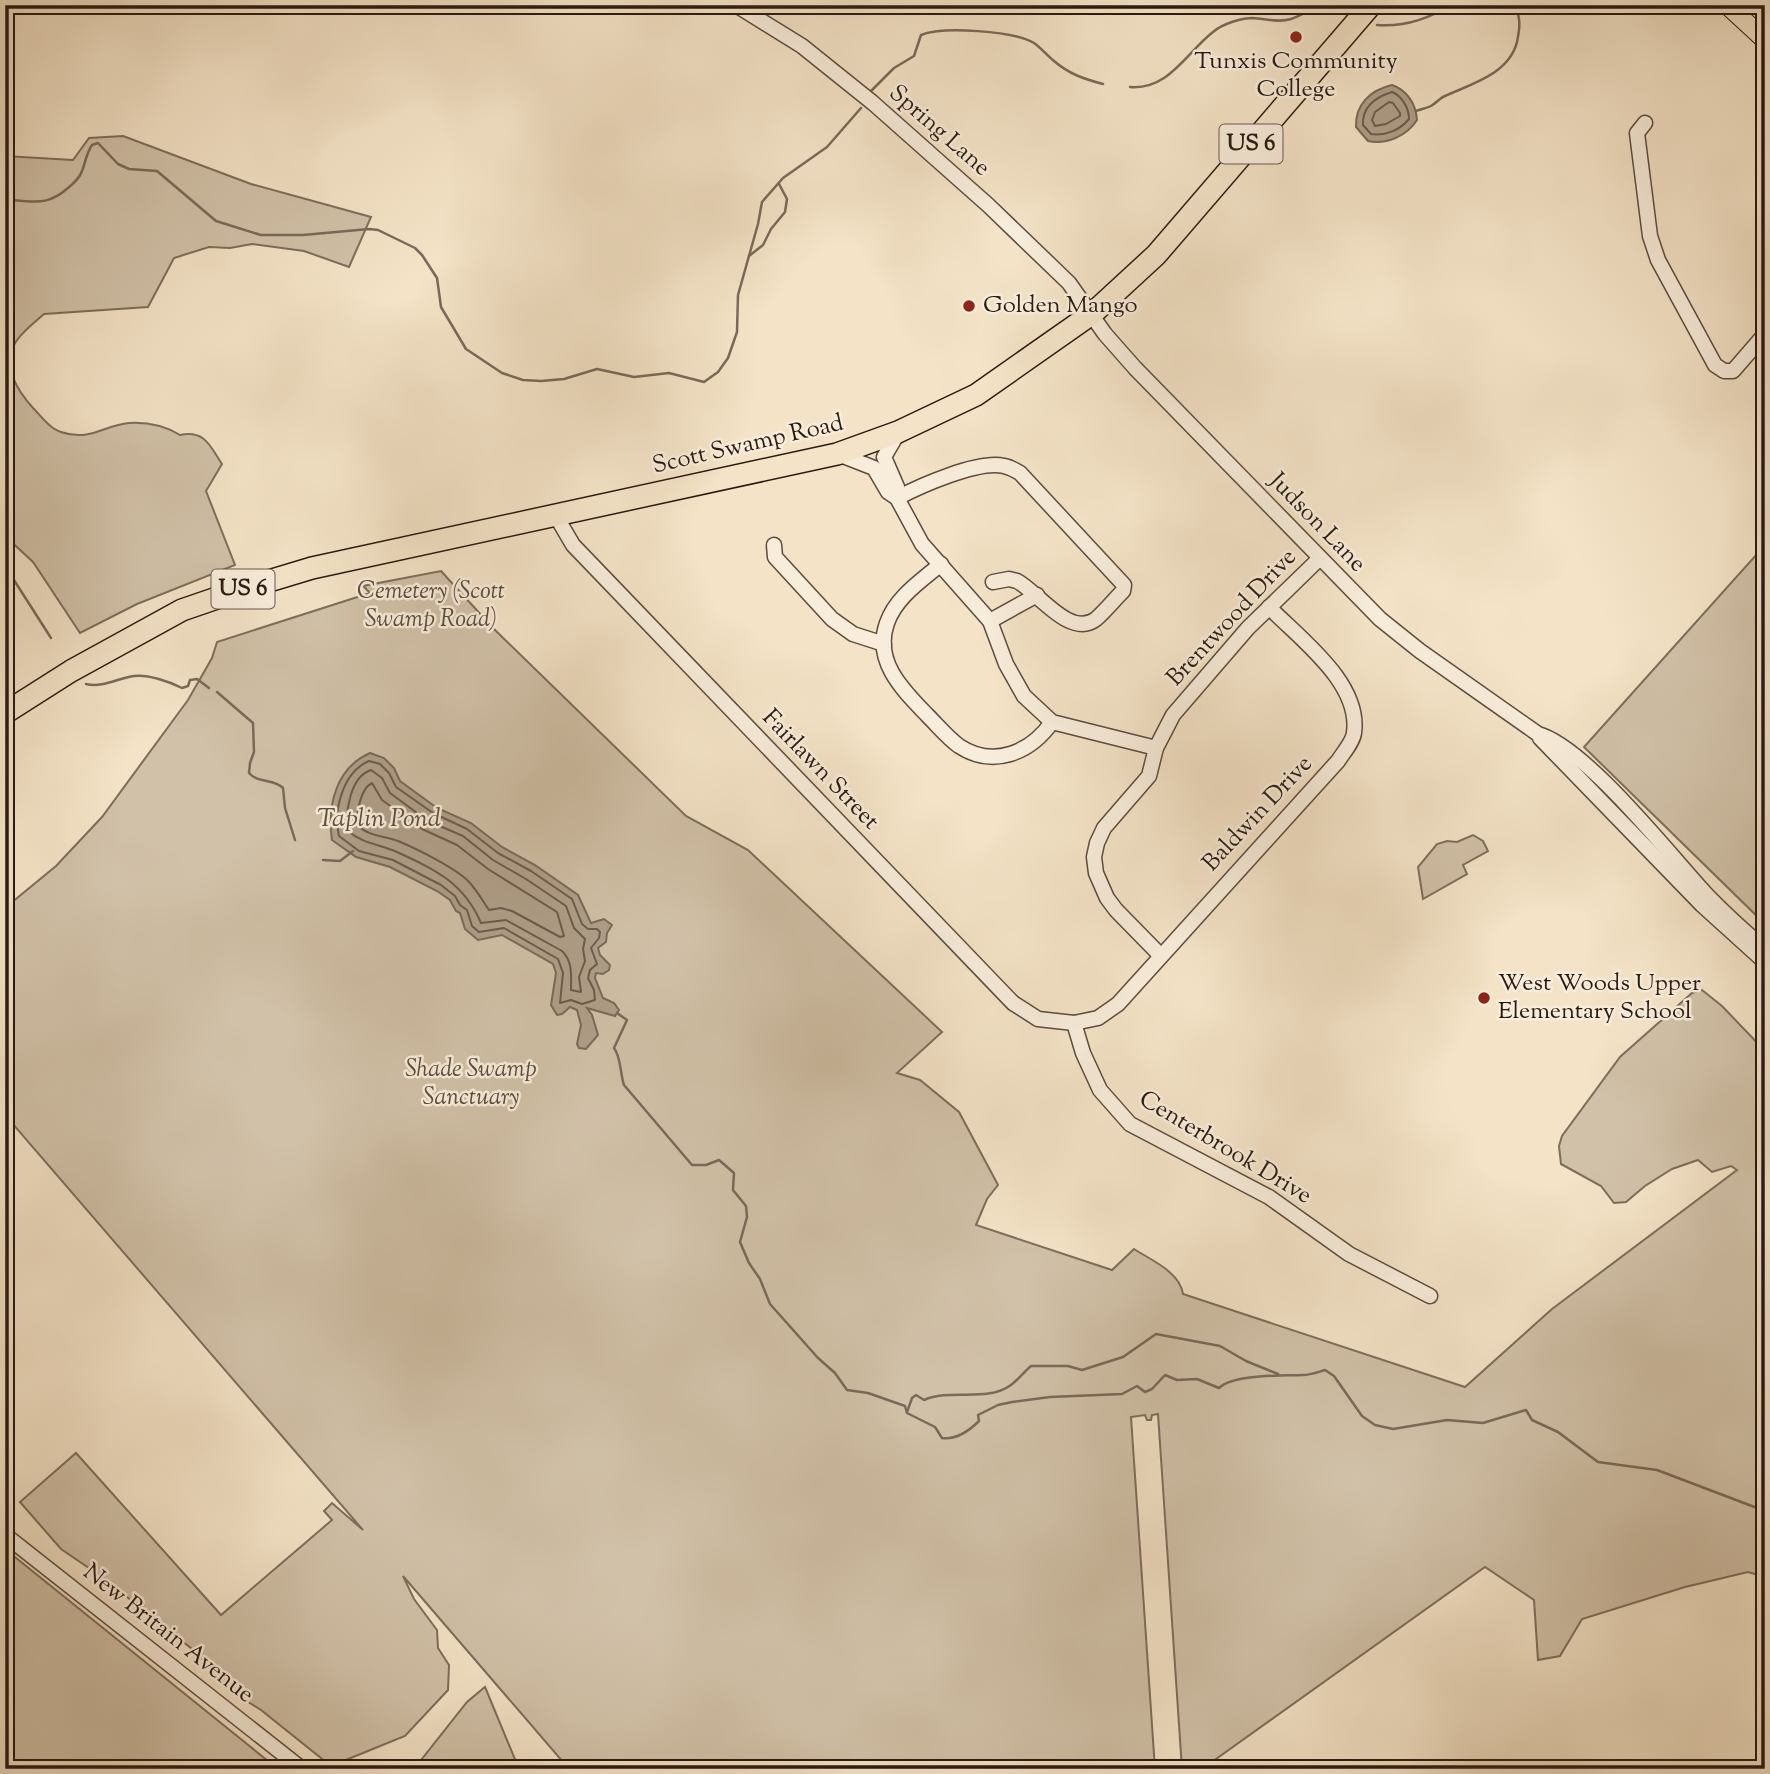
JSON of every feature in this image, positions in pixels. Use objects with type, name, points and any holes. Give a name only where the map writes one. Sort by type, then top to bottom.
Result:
[{"type":"highway","name":"Scott Swamp Road","points":[[5,713],[79,666],[182,610],[260,583],[312,568],[837,454],[898,432],[976,395],[1093,313],[1156,255],[1371,5]]},
{"type":"main road","points":[[1727,5],[1765,40]]},
{"type":"street","name":"Spring Lane","points":[[736,5],[802,46],[873,103],[988,205],[1069,283],[1093,313]]},
{"type":"street","points":[[1645,123],[1637,133],[1650,236],[1715,365],[1724,371],[1733,371],[1765,334]]},
{"type":"street","name":"Judson Lane","points":[[1093,313],[1105,334],[1135,369],[1320,559],[1398,634],[1538,734],[1547,736],[1562,746],[1596,775],[1707,895],[1765,949]]},
{"type":"street","points":[[897,498],[897,487],[884,457],[898,432]]},
{"type":"street","points":[[837,454],[874,467],[888,492],[897,498],[922,544],[990,621],[1006,664],[1024,696],[1052,722],[1156,748]]},
{"type":"street","points":[[897,498],[936,480],[1002,465],[1020,473],[1124,585],[1123,591],[1094,620],[1082,624],[1068,621],[1017,581],[1009,579],[993,582]]},
{"type":"street","name":"Fairlawn Street","points":[[556,516],[573,545],[1013,1003],[1038,1019],[1074,1023]]},
{"type":"street","points":[[774,545],[775,557],[832,620],[853,634],[884,644]]},
{"type":"street","name":"Brentwood Drive","points":[[1160,955],[1107,898],[1096,873],[1094,857],[1097,843],[1104,828],[1149,776],[1156,748],[1173,715],[1228,649],[1320,559]]},
{"type":"street","points":[[941,564],[897,605],[886,625],[884,644],[889,669],[901,688],[951,740],[972,753],[998,757],[1023,751],[1043,735],[1052,722]]},
{"type":"street","points":[[990,621],[1037,596]]},
{"type":"street","name":"Baldwin Drive","points":[[1074,1023],[1098,1018],[1118,1004],[1338,761],[1354,736],[1353,704],[1338,677],[1269,607]]},
{"type":"street","name":"Judson Lane","points":[[1538,734],[1541,741],[1623,821],[1702,905],[1765,962]]},
{"type":"street","name":"Centerbrook Drive","points":[[1074,1023],[1083,1053],[1100,1090],[1130,1124],[1269,1197],[1349,1254],[1430,1296]]},
{"type":"street","name":"New Britain Avenue","points":[[5,1535],[302,1769]]},
{"type":"green space","points":[[123,136],[251,184],[371,217],[349,267],[304,251],[252,244],[230,248],[209,247],[174,258],[148,307],[44,314],[16,341],[10,363],[17,387],[46,422],[57,430],[80,435],[120,424],[156,425],[180,435],[201,437],[222,464],[206,491],[235,565],[137,604],[80,633],[33,562],[5,536],[5,156],[73,160],[89,138]]},
{"type":"green space","points":[[1765,545],[1765,924],[1584,747]]},
{"type":"green space","name":"Shade Swamp Sanctuary","points":[[441,571],[493,628],[686,816],[748,850],[942,1032],[897,1073],[920,1080],[959,1112],[998,1185],[987,1199],[976,1225],[1112,1270],[1134,1249],[1171,1273],[1181,1286],[1183,1294],[1465,1387],[1552,1309],[1737,1170],[1731,1166],[1712,1172],[1698,1160],[1672,1169],[1626,1202],[1614,1203],[1601,1186],[1561,1164],[1559,1146],[1562,1136],[1620,1057],[1692,993],[1702,990],[1722,1006],[1765,1051],[1765,1577],[1748,1572],[1685,1587],[1582,1619],[1560,1656],[1538,1660],[1534,1600],[1485,1567],[1202,1769],[1182,1769],[1158,1414],[1152,1415],[1151,1420],[1147,1420],[1145,1415],[1131,1417],[1155,1769],[569,1769],[403,1576],[414,1599],[437,1630],[438,1648],[449,1665],[448,1690],[405,1736],[331,1766],[261,1710],[226,1688],[197,1653],[102,1577],[61,1549],[20,1502],[76,1453],[221,1615],[332,1520],[324,1511],[332,1503],[363,1530],[5,1115],[5,908],[56,866],[102,817],[188,700],[212,658],[217,642],[370,593],[363,586]]},
{"type":"green space","points":[[1473,835],[1483,841],[1488,851],[1463,865],[1467,874],[1423,899],[1418,867],[1437,844],[1457,842]]},
{"type":"green space","points":[[5,1549],[278,1769],[5,1769]]},
{"type":"green space","points":[[485,1687],[519,1769],[414,1769],[467,1702]]},
{"type":"water","points":[[1392,85],[1410,98],[1417,120],[1408,131],[1396,138],[1382,142],[1368,141],[1356,127],[1361,105],[1377,91]]},
{"type":"water","name":"Taplin Pond","points":[[370,753],[384,758],[394,768],[400,781],[437,808],[471,823],[502,847],[535,865],[578,895],[591,923],[604,919],[612,925],[606,942],[598,948],[600,955],[610,965],[609,970],[603,974],[596,973],[595,978],[603,998],[614,1003],[619,1010],[615,1016],[587,1008],[598,1035],[586,1049],[579,1048],[577,1044],[581,1025],[577,1010],[570,1007],[557,1015],[551,1005],[556,973],[553,964],[502,935],[478,940],[465,929],[460,913],[450,900],[437,891],[390,867],[356,857],[332,840],[331,814],[336,789],[349,768]]},
{"type":"waterway","points":[[1130,87],[1156,83],[1176,68],[1213,32],[1226,24],[1248,18],[1286,20],[1321,5]]},
{"type":"waterway","points":[[1377,25],[1415,21],[1450,5]]},
{"type":"waterway","points":[[1416,111],[1477,82],[1506,62],[1513,53],[1519,32],[1515,5]]},
{"type":"waterway","points":[[871,91],[894,68],[914,56],[921,35],[961,30],[1011,35],[1024,39],[1034,43],[1065,69],[1103,84]]},
{"type":"waterway","points":[[5,200],[38,202],[60,194],[78,178],[90,148],[98,143],[118,164],[129,169],[157,171],[216,221],[261,235],[378,230],[415,248],[437,278],[441,307],[466,349],[502,373],[523,380],[541,381],[564,379],[597,369],[634,377],[669,373],[704,382],[718,372],[728,358],[737,332],[738,295],[762,202],[783,178],[827,147],[861,108]]},
{"type":"waterway","points":[[749,256],[763,245],[771,229],[785,212],[787,199],[779,184]]},
{"type":"waterway","points":[[5,566],[51,638]]},
{"type":"waterway","points":[[86,684],[98,685],[128,677],[146,676],[182,688],[188,686],[190,680],[197,679],[209,688]]},
{"type":"waterway","points":[[217,692],[253,723],[254,752],[249,773],[257,779],[275,783],[283,788],[285,808],[295,840]]},
{"type":"waterway","points":[[323,860],[340,861],[353,851]]},
{"type":"waterway","points":[[617,1013],[627,1020],[614,1048],[624,1085],[692,1165],[706,1165],[719,1160],[734,1173],[733,1190],[746,1206],[747,1217],[740,1242],[770,1304],[835,1373],[847,1390],[868,1393],[905,1406],[907,1413],[935,1427],[942,1438],[953,1438],[962,1434],[979,1421],[978,1415],[998,1405],[1012,1402],[1050,1397],[1122,1394],[1137,1386],[1145,1392],[1152,1389],[1165,1375],[1177,1380],[1197,1379],[1219,1388],[1226,1383],[1246,1378],[1306,1375],[1325,1370],[1334,1376],[1362,1416],[1375,1425],[1393,1429],[1447,1420],[1483,1423],[1526,1410],[1532,1420],[1558,1432],[1598,1462],[1657,1470],[1765,1511]]},
{"type":"waterway","points":[[907,1412],[912,1398],[916,1395],[924,1400],[945,1395],[991,1393],[1011,1385],[1031,1366],[1068,1366],[1082,1370],[1123,1357],[1156,1334],[1220,1346],[1246,1361],[1278,1374]]},
{"type":"place","name":"Tunxis Community College","points":[[1296,37]]},
{"type":"place","name":"Golden Mango","points":[[969,306]]},
{"type":"place","name":"West Woods Upper Elementary School","points":[[1484,998]]},
{"type":"park label","name":"Cemetery (Scott Swamp Road)","points":[[431,606]]}]
